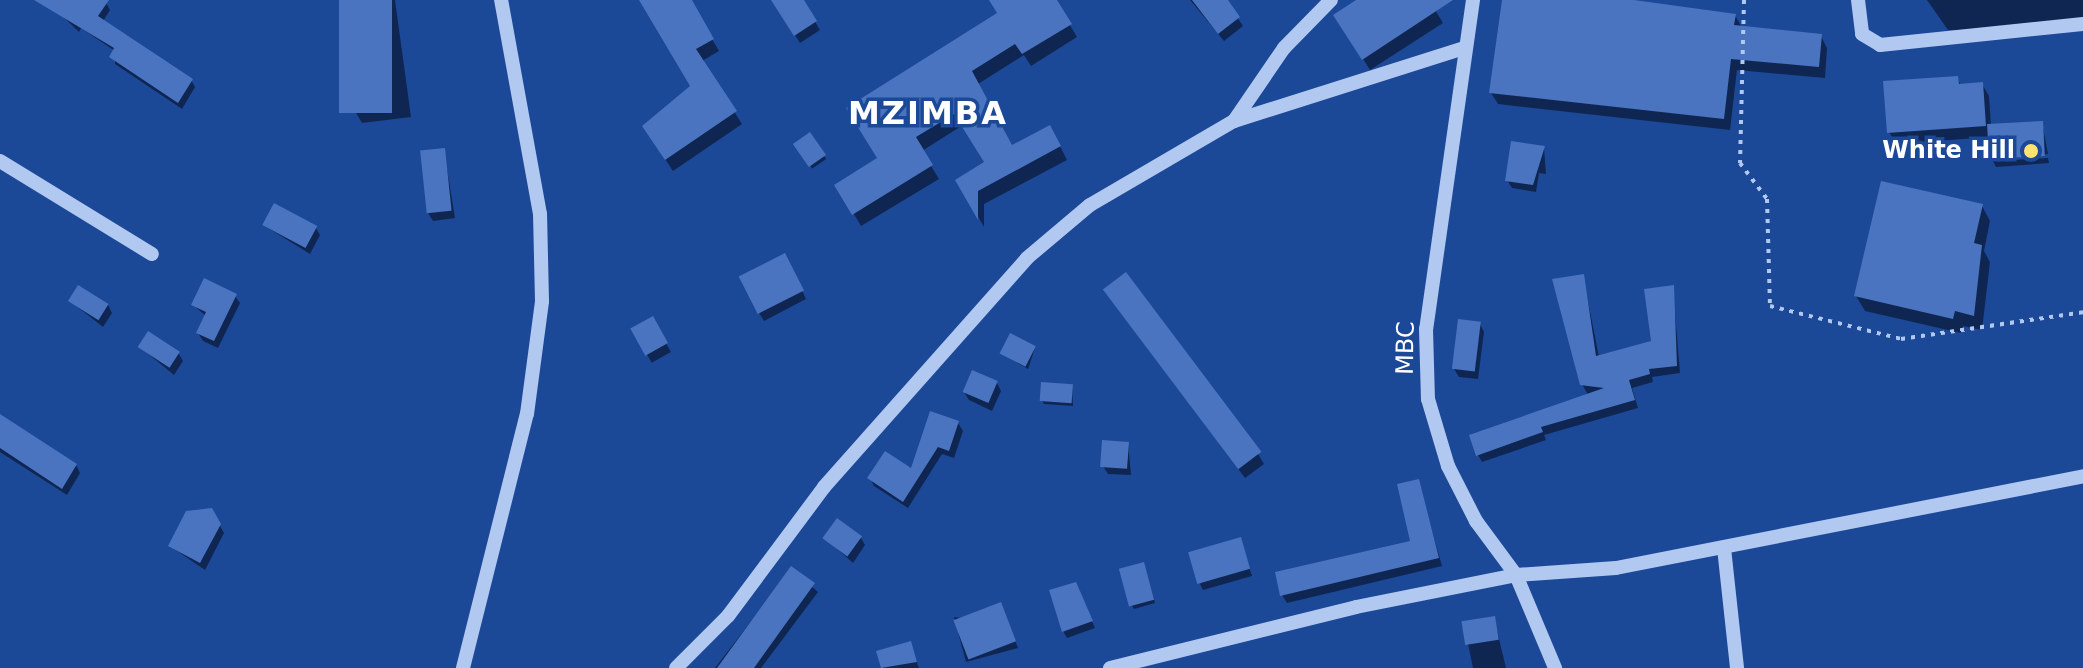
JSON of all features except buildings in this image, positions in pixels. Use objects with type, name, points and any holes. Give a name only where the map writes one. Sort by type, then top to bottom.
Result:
[{"type":"street","points":[[463,668],[527,414],[542,301],[540,214],[501,0]]},
{"type":"street","points":[[1234,121],[1284,48],[1331,0]]},
{"type":"street","name":"MBC","points":[[1473,0],[1426,329],[1428,399],[1448,466],[1476,521],[1516,575],[1555,668]]},
{"type":"street","points":[[1858,0],[1862,34],[1880,45],[2083,24]]},
{"type":"street","points":[[676,668],[728,616],[824,487],[1027,258],[1090,205],[1234,121],[1464,48]]},
{"type":"street","points":[[0,161],[152,254]]},
{"type":"street","points":[[1110,668],[1356,607],[1516,575],[1616,568],[2083,476]]},
{"type":"street","points":[[1724,548],[1737,668]]},
{"type":"path","points":[[1744,0],[1740,163],[1767,199],[1770,306],[1901,339],[2083,312]]},
{"type":"place","name":"White Hill","points":[[2031,151]]},
{"type":"district","name":"MZIMBA","points":[[928,113]]}]
